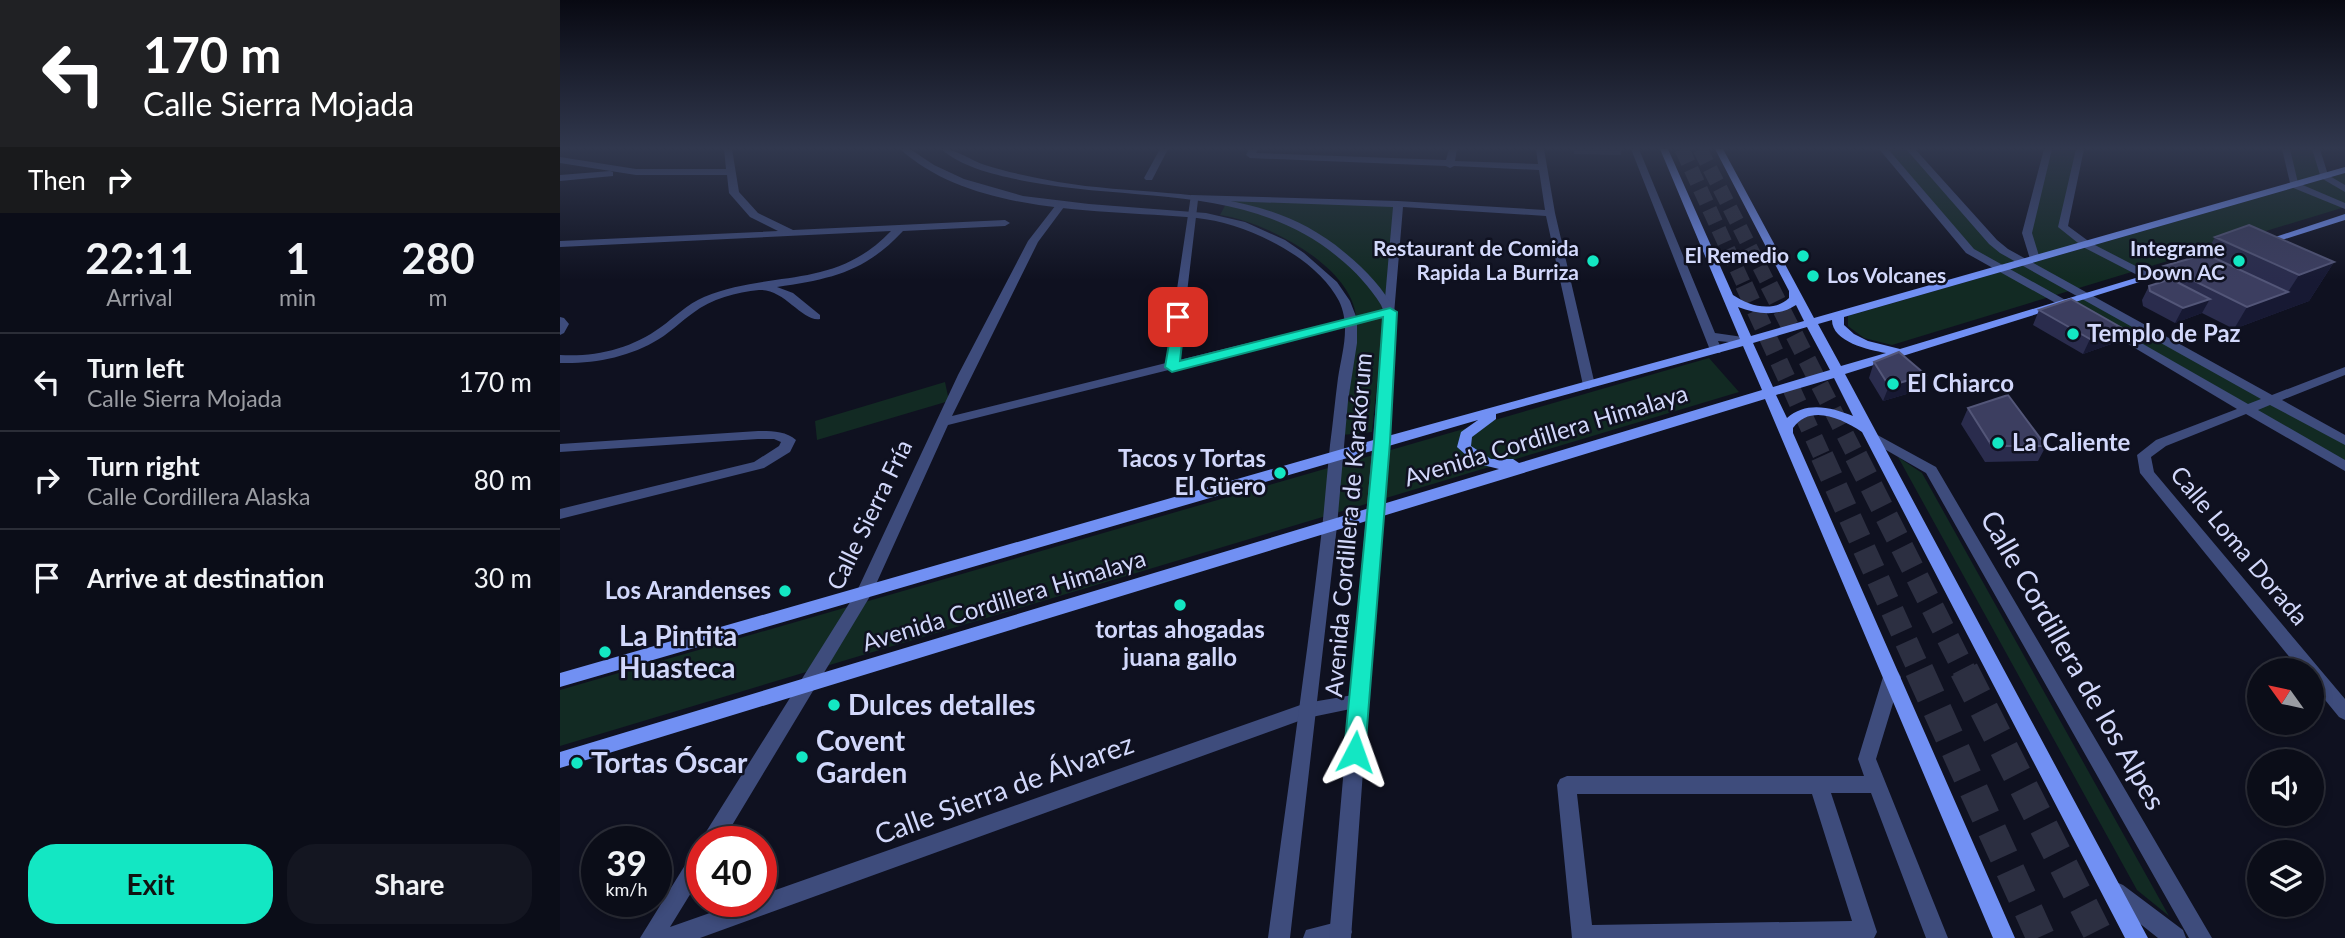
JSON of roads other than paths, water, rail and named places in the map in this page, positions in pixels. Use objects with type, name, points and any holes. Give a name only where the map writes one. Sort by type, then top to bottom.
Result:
[{"type":"main road","points":[[1683,193],[2004,938]]},
{"type":"main road","points":[[1743,193],[2137,938]]},
{"type":"main road","name":"Avenida Cordillera Himalaya","points":[[560,680],[1382,442],[2267,193]]},
{"type":"main road","points":[[2240,249],[2345,217]]},
{"type":"main road","name":"Avenida Cordillera Himalaya","points":[[560,760],[2188,265]]},
{"type":"main road","points":[[1726,293],[1728,298],[1740,305],[1775,310],[1791,304],[1795,299],[1794,288]]},
{"type":"main road","points":[[1838,315],[1838,326],[1860,343],[1905,350]]},
{"type":"main road","points":[[1497,411],[1466,435],[1464,447],[1475,458],[1499,466],[1560,456]]},
{"type":"main road","points":[[1787,433],[1786,428],[1794,418],[1803,413],[1822,411],[1857,421],[1872,436]]},
{"type":"street","points":[[734,193],[754,215],[796,235]]},
{"type":"street","name":"Avenida Cordillera de Karakórum","points":[[1000,193],[1062,204],[1222,219],[1284,244],[1329,278],[1344,297],[1352,321],[1335,457],[1330,526],[1279,938]]},
{"type":"street","points":[[1135,193],[1550,213]]},
{"type":"street","points":[[1547,193],[1589,385]]},
{"type":"street","points":[[1653,193],[1716,349]]},
{"type":"street","points":[[1920,193],[1970,251],[2345,466]]},
{"type":"street","points":[[1949,193],[1993,242],[2029,261],[2083,297],[2345,441]]},
{"type":"street","points":[[2029,261],[2027,233],[2037,193]]},
{"type":"street","points":[[2070,193],[2063,227],[2087,244],[2149,277]]},
{"type":"street","points":[[2314,193],[2345,205]]},
{"type":"street","points":[[1172,367],[1194,197]]},
{"type":"street","points":[[944,422],[1390,312],[1381,293],[1343,253],[1308,229],[1272,212],[1228,201],[1194,197]]},
{"type":"street","name":"Calle Sierra Fría","points":[[721,826],[864,593],[964,375],[1033,241],[1062,204]]},
{"type":"street","name":"Avenida Cordillera de Karakórum","points":[[1341,935],[1382,442],[1398,204]]},
{"type":"street","points":[[560,244],[796,235],[1005,223]]},
{"type":"street","points":[[560,359],[583,361],[626,349],[664,331],[685,311],[711,298],[739,290],[839,273],[872,257],[899,229]]},
{"type":"street","points":[[765,287],[789,295],[816,317]]},
{"type":"street","points":[[560,320],[563,324],[560,331]]},
{"type":"street","points":[[1710,336],[1746,341]]},
{"type":"street","name":"Calle Loma Dorada","points":[[2300,658],[2147,473],[2144,455],[2161,443],[2345,371]]},
{"type":"street","points":[[560,448],[758,435],[775,435],[789,440],[785,449],[759,465],[560,514]]},
{"type":"street","name":"Calle Cordillera de los Alpes","points":[[1872,436],[1931,470],[2201,938]]},
{"type":"street","points":[[1892,677],[1867,759],[1937,938]]},
{"type":"street","name":"Calle Loma Dorada","points":[[2324,687],[2345,712]]},
{"type":"street","name":"Calle Sierra de Álvarez","points":[[670,938],[1306,711],[1359,701]]},
{"type":"street","points":[[1819,785],[1866,932],[1582,936],[1567,785],[1819,785],[1877,785]]},
{"type":"street","points":[[651,938],[686,882]]},
{"type":"street","points":[[2111,888],[2175,938]]},
{"type":"street","points":[[1314,938],[1341,935]]},
{"type":"tunnel","points":[[1702,193],[1745,287]]},
{"type":"tunnel","points":[[1722,193],[1770,287]]},
{"type":"tunnel","points":[[1744,285],[1823,458]]},
{"type":"tunnel","points":[[1769,285],[1857,458]]},
{"type":"tunnel","points":[[1822,456],[1920,672]]},
{"type":"tunnel","points":[[1856,456],[1965,672]]},
{"type":"tunnel","points":[[1919,670],[2041,938]]},
{"type":"tunnel","points":[[1964,670],[2100,938]]},
{"type":"place","name":"El Remedio","points":[[1803,256]]},
{"type":"place","name":"Restaurant de Comida Rapida La Burriza","points":[[1593,261]]},
{"type":"place","name":"Integrame Down AC","points":[[2239,261]]},
{"type":"place","name":"Los Volcanes","points":[[1813,276]]},
{"type":"place","name":"Templo de Paz","points":[[2073,334]]},
{"type":"place","name":"El Chiarco","points":[[1893,384]]},
{"type":"place","name":"La Caliente","points":[[1998,443]]},
{"type":"place","name":"Tacos y Tortas El Güero","points":[[1280,473]]},
{"type":"place","name":"Los Arandenses","points":[[785,591]]},
{"type":"place","name":"tortas ahogadas juana gallo","points":[[1180,605]]},
{"type":"place","name":"La Pintita Huasteca","points":[[605,652]]},
{"type":"place","name":"Dulces detalles","points":[[834,705]]},
{"type":"place","name":"Covent Garden","points":[[802,757]]},
{"type":"place","name":"Tortas Óscar","points":[[577,763]]}]
